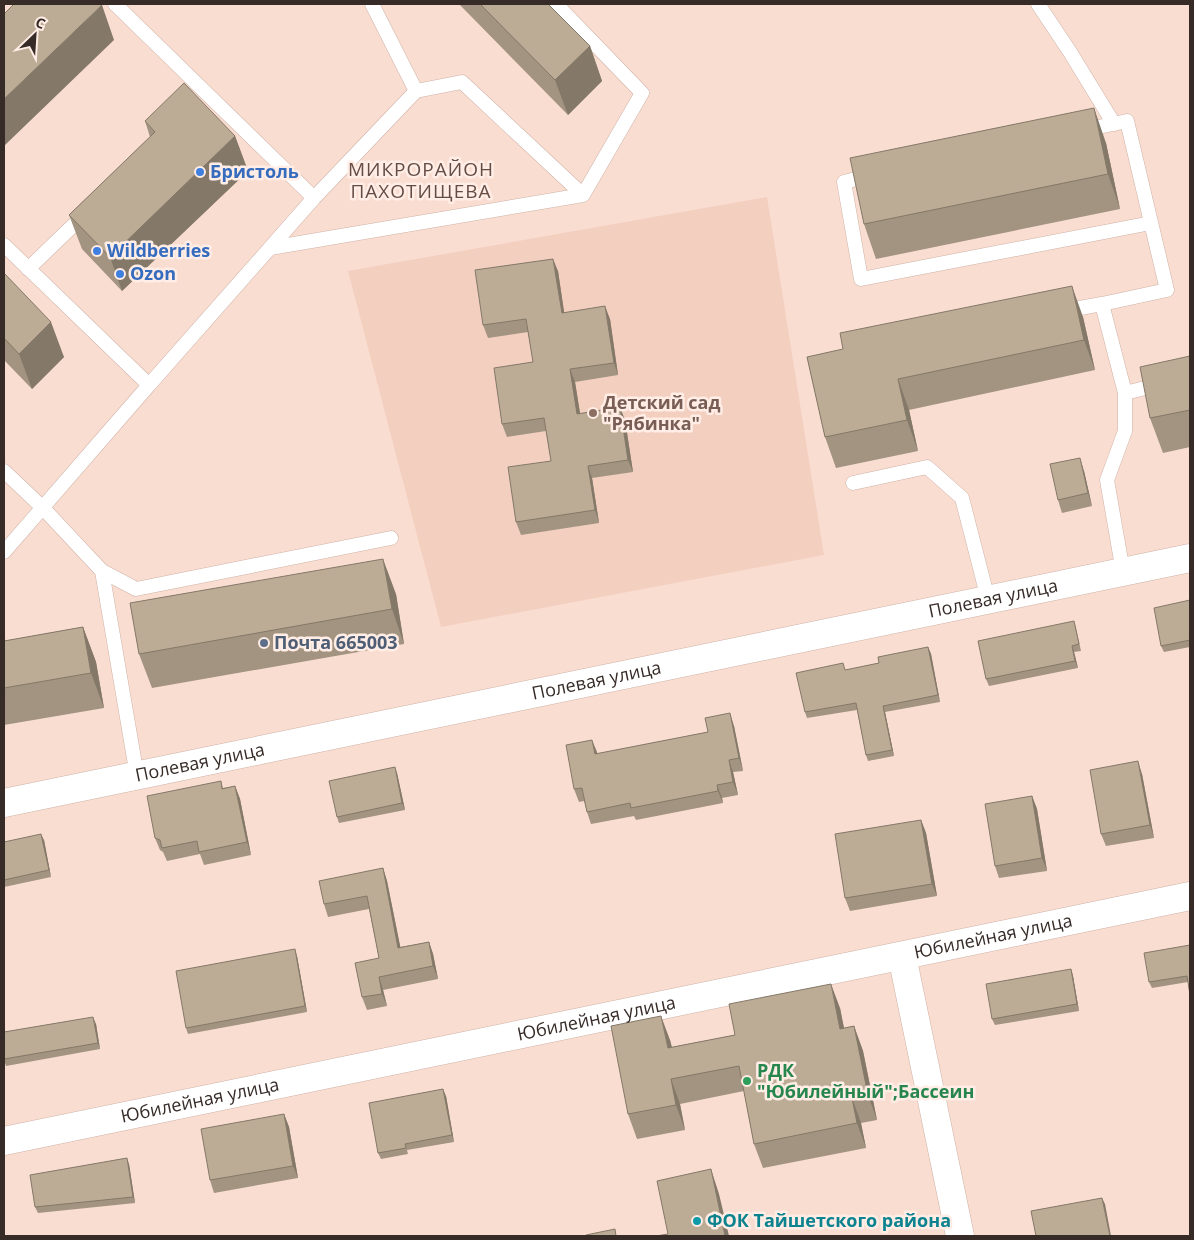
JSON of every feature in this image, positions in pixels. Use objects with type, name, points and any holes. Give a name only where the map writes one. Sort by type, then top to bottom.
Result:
[{"type":"street","name":"Полевая улица","points":[[4,802],[1190,558]]},
{"type":"street","name":"Юбилейная улица","points":[[4,1141],[1190,896]]},
{"type":"street","points":[[902,956],[960,1236]]},
{"type":"lane","points":[[115,4],[203,98],[314,198]]},
{"type":"lane","points":[[372,4],[416,92]]},
{"type":"lane","points":[[556,4],[642,93],[583,195]]},
{"type":"lane","points":[[1038,4],[1114,124]]},
{"type":"lane","points":[[4,552],[314,198],[416,92],[462,82],[583,195]]},
{"type":"lane","points":[[1052,313],[1167,290],[1127,121],[1075,132]]},
{"type":"lane","points":[[882,173],[844,182],[861,278],[1151,223]]},
{"type":"lane","points":[[270,248],[583,195]]},
{"type":"lane","points":[[28,269],[92,206]]},
{"type":"lane","points":[[4,245],[149,385]]},
{"type":"lane","points":[[1102,304],[1125,393],[1125,430],[1107,480],[1123,572]]},
{"type":"lane","points":[[1125,393],[1190,377]]},
{"type":"lane","points":[[854,483],[926,467],[962,498],[988,599]]},
{"type":"lane","points":[[4,471],[42,507],[102,571],[136,589],[391,538]]},
{"type":"lane","points":[[102,571],[137,776]]},
{"type":"shaded area","name":"Детский сад \"Рябинка\"","points":[[767,197],[824,555],[441,627],[348,271]]},
{"type":"building","points":[[14,4],[102,5],[4,99],[4,14]]},
{"type":"building","points":[[480,4],[548,4],[590,46],[555,80]]},
{"type":"building","points":[[184,83],[235,136],[110,257],[69,215],[155,132],[145,121]]},
{"type":"building","points":[[1094,108],[1108,174],[864,224],[850,158]]},
{"type":"building","points":[[553,259],[562,313],[605,306],[614,363],[570,369],[577,414],[620,407],[628,460],[588,466],[595,510],[516,522],[508,467],[551,461],[544,418],[502,424],[494,368],[533,362],[526,319],[483,325],[475,270]]},
{"type":"building","points":[[4,273],[51,322],[19,354],[4,338]]},
{"type":"building","points":[[1072,286],[1084,340],[898,379],[907,420],[825,437],[807,357],[843,349],[840,333]]},
{"type":"building","points":[[1190,356],[1190,410],[1150,418],[1140,367]]},
{"type":"building","points":[[1080,458],[1088,493],[1058,500],[1050,464]]},
{"type":"building","points":[[383,559],[392,609],[139,654],[130,603]]},
{"type":"building","points":[[1190,600],[1190,640],[1161,646],[1154,608]]},
{"type":"building","points":[[1074,621],[1079,644],[1072,646],[1075,661],[986,679],[978,641]]},
{"type":"building","points":[[83,627],[91,673],[4,688],[4,641]]},
{"type":"building","points":[[928,647],[938,695],[883,706],[892,750],[866,755],[856,703],[805,712],[796,673],[843,663],[845,670],[879,663],[878,657]]},
{"type":"building","points":[[730,713],[739,758],[729,760],[733,782],[717,785],[718,791],[631,808],[630,803],[587,812],[582,788],[574,789],[566,745],[592,740],[595,754],[708,732],[705,718]]},
{"type":"building","points":[[1138,761],[1150,825],[1101,834],[1090,770]]},
{"type":"building","points":[[395,767],[402,803],[337,817],[329,781]]},
{"type":"building","points":[[221,781],[222,789],[235,786],[247,842],[199,852],[197,841],[162,848],[160,840],[155,838],[147,796]]},
{"type":"building","points":[[1032,796],[1042,858],[995,866],[985,804]]},
{"type":"building","points":[[921,820],[932,884],[845,898],[835,834]]},
{"type":"building","points":[[41,834],[49,870],[4,880],[4,842]]},
{"type":"building","points":[[383,868],[398,948],[429,942],[433,966],[379,977],[382,994],[362,997],[355,963],[379,958],[367,896],[324,904],[319,881]]},
{"type":"building","points":[[1190,945],[1190,995],[1187,976],[1149,982],[1144,953]]},
{"type":"building","points":[[295,949],[305,1006],[186,1028],[176,971]]},
{"type":"building","points":[[1071,969],[1077,1004],[992,1019],[986,984]]},
{"type":"building","name":"РДК \"Юбилейный\";Бассеин","points":[[831,984],[840,1029],[854,1026],[868,1095],[852,1098],[857,1123],[754,1144],[739,1066],[671,1079],[676,1105],[628,1114],[611,1026],[661,1016],[668,1048],[735,1035],[729,1004]]},
{"type":"building","points":[[93,1017],[98,1043],[4,1059],[4,1032]]},
{"type":"building","points":[[443,1089],[452,1135],[405,1144],[406,1148],[378,1153],[369,1103]]},
{"type":"building","points":[[284,1114],[293,1166],[210,1180],[201,1129]]},
{"type":"building","points":[[127,1158],[133,1197],[35,1207],[30,1175]]},
{"type":"building","points":[[711,1169],[725,1236],[656,1236],[668,1234],[657,1181]]},
{"type":"building","points":[[1102,1198],[1110,1236],[1036,1236],[1031,1211]]},
{"type":"building","points":[[615,1229],[616,1236],[586,1236],[586,1235]]},
{"type":"place","name":"Бристоль","points":[[200,172]]},
{"type":"place","name":"Wildberries","points":[[97,251]]},
{"type":"place","name":"Ozon","points":[[120,274]]},
{"type":"place","name":"Детский сад \"Рябинка\"","points":[[593,413]]},
{"type":"place","name":"Почта 665003","points":[[264,643]]},
{"type":"place","name":"РДК \"Юбилейный\";Бассеин","points":[[747,1081]]},
{"type":"place","name":"ФОК Тайшетского района","points":[[697,1221]]},
{"type":"district","name":"МИКРОРАЙОН ПАХОТИЩЕВА","points":[[421,180]]}]
